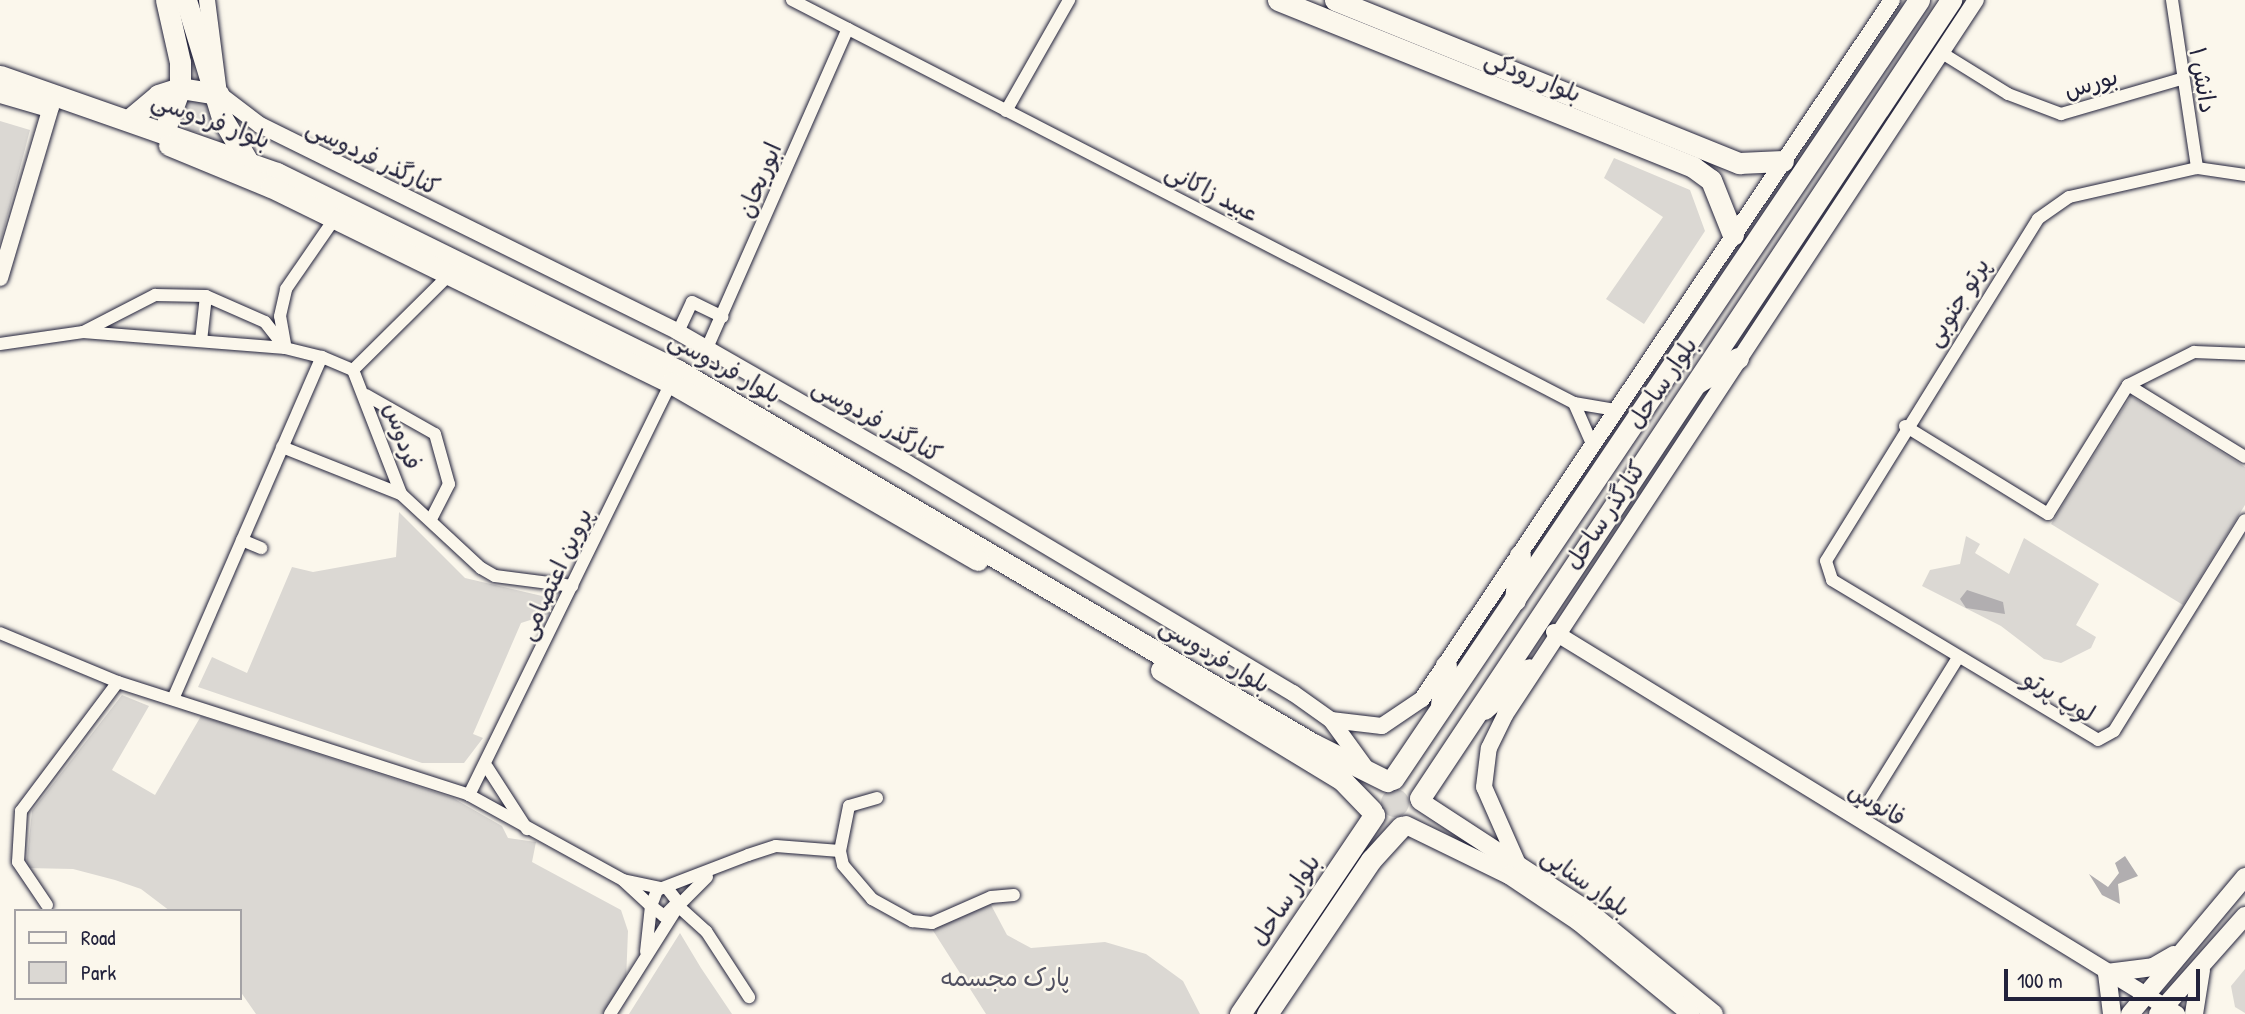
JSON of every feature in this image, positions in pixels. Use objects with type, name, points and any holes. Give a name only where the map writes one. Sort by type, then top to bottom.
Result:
[{"type":"main road","points":[[166,0],[174,27],[183,143],[222,118]]},
{"type":"main road","points":[[186,0],[197,38],[219,94],[222,118],[247,160]]},
{"type":"main road","name":"بلوار رودکی","points":[[1278,0],[1681,161],[1712,180]]},
{"type":"main road","name":"بلوار رودکی","points":[[1335,0],[1729,159],[1748,165],[1783,161]]},
{"type":"main road","name":"بلوار ساحل","points":[[1383,777],[1441,709],[1515,603],[1919,0]]},
{"type":"main road","name":"بلوار ساحل","points":[[1420,799],[1460,732],[1951,0]]},
{"type":"main road","points":[[174,27],[197,38]]},
{"type":"main road","name":"بلوار فردوسی","points":[[0,76],[54,101],[183,143],[247,160],[674,377],[1383,777]]},
{"type":"main road","points":[[131,118],[158,95],[180,88],[219,94]]},
{"type":"main road","name":"بلوار فردوسی","points":[[0,92],[131,118],[335,218],[456,267]]},
{"type":"main road","points":[[1729,159],[1725,178],[1712,180],[1733,235]]},
{"type":"main road","points":[[1692,386],[1738,358]]},
{"type":"main road","name":"بلوار فردوسی","points":[[674,377],[1304,756],[1373,813]]},
{"type":"main road","points":[[1515,603],[1520,555]]},
{"type":"main road","points":[[1441,709],[1446,665]]},
{"type":"main road","points":[[1460,732],[1529,669]]},
{"type":"main road","points":[[1383,777],[1413,785],[1420,799],[1404,826],[1387,826],[1373,813],[1375,790],[1383,777]]},
{"type":"main road","name":"بلوار سنایی","points":[[1420,799],[1587,910],[1714,1014]]},
{"type":"main road","name":"بلوار ساحل","points":[[1240,1014],[1373,813]]},
{"type":"main road","name":"بلوار ساحل","points":[[1273,1011],[1371,860],[1404,826]]},
{"type":"main road","name":"بلوار سنایی","points":[[1404,826],[1509,875],[1691,1014]]},
{"type":"main road","points":[[2130,1014],[2245,877]]},
{"type":"main road","points":[[2167,1012],[2245,916]]},
{"type":"main road","points":[[2112,1014],[2107,973],[2153,967],[2183,950]]},
{"type":"main road","points":[[2194,1014],[2203,966]]},
{"type":"street","points":[[207,0],[219,94]]},
{"type":"street","name":"عبید زاکانی","points":[[792,0],[1574,402],[1616,410]]},
{"type":"street","points":[[1006,111],[1069,0]]},
{"type":"street","name":"کنارگذر ساحل","points":[[1331,720],[1356,726],[1401,719],[1446,665],[1892,0]]},
{"type":"street","name":"کنارگذر ساحل","points":[[1518,864],[1484,787],[1489,748],[1529,669],[1976,0]]},
{"type":"street","name":"دانش ۱","points":[[2172,0],[2181,79],[2197,168]]},
{"type":"street","name":"ابوریحان","points":[[707,348],[723,317],[848,29]]},
{"type":"street","name":"بورس","points":[[1942,53],[2008,94],[2061,114],[2181,79]]},
{"type":"street","name":"کنارگذر فردوسی","points":[[219,94],[291,143],[707,348],[1331,720],[1383,777]]},
{"type":"street","points":[[0,278],[54,101]]},
{"type":"street","points":[[2197,168],[2245,175]]},
{"type":"street","name":"پرتو جنوبی","points":[[1825,553],[2038,219],[2069,197],[2197,168]]},
{"type":"street","points":[[285,348],[280,316],[286,289],[335,218]]},
{"type":"street","points":[[0,344],[83,332],[285,348],[322,356],[353,370],[456,267]]},
{"type":"street","points":[[83,332],[155,295],[206,296],[265,322],[285,348]]},
{"type":"street","points":[[201,341],[206,296]]},
{"type":"street","points":[[678,332],[692,302],[723,317]]},
{"type":"street","points":[[1905,426],[2048,514],[2128,385],[2194,352],[2245,355]]},
{"type":"street","points":[[173,699],[322,356]]},
{"type":"street","name":"فردوس","points":[[353,370],[366,395],[401,494],[432,518],[495,576],[572,586]]},
{"type":"street","name":"پروین اعتصامی","points":[[469,795],[487,767],[674,377]]},
{"type":"street","points":[[2128,385],[2245,457]]},
{"type":"street","name":"فردوس","points":[[366,395],[435,434],[449,484],[432,518]]},
{"type":"street","points":[[1574,402],[1593,446]]},
{"type":"street","points":[[282,447],[401,494]]},
{"type":"street","name":"لوپ پرتو","points":[[1825,553],[1832,580],[2086,738],[2104,739],[2245,520]]},
{"type":"street","points":[[242,540],[261,548]]},
{"type":"street","name":"فانوس","points":[[1554,632],[2145,995],[2167,1012]]},
{"type":"street","points":[[0,633],[118,682],[469,795],[529,832],[623,880],[664,916],[677,908]]},
{"type":"street","points":[[1858,820],[1958,658]]},
{"type":"street","points":[[47,905],[18,862],[21,811],[118,682]]},
{"type":"street","points":[[487,767],[529,832]]},
{"type":"street","points":[[877,798],[849,806],[840,851],[843,865],[872,899],[912,921],[952,919],[991,897],[1014,895]]},
{"type":"street","points":[[623,880],[664,888],[708,876],[776,846],[840,851]]},
{"type":"street","points":[[610,1014],[677,908],[708,876]]},
{"type":"street","points":[[646,956],[651,906],[664,888]]},
{"type":"street","points":[[664,888],[677,908],[706,932],[749,997]]},
{"type":"green space","points":[[196,98],[208,103],[213,115],[208,127],[196,132],[184,127],[179,115],[184,103]]},
{"type":"green space","points":[[0,121],[30,130],[0,244]]},
{"type":"green space","points":[[1614,158],[1690,190],[1705,231],[1644,324],[1606,299],[1663,217],[1604,178]]},
{"type":"green space","points":[[2131,396],[2245,467],[2245,505],[2183,605],[2051,524]]},
{"type":"green space","points":[[399,512],[465,578],[555,599],[549,614],[521,623],[473,734],[483,738],[464,763],[422,763],[198,687],[212,657],[247,673],[292,567],[313,572],[396,557]]},
{"type":"green space","points":[[1966,536],[1980,544],[1975,553],[2009,574],[2024,538],[2099,584],[2076,625],[2096,637],[2091,648],[2061,663],[2044,659],[2001,626],[1922,586],[1930,570],[1960,564]]},
{"type":"green space","points":[[122,695],[149,706],[112,770],[155,795],[201,716],[453,798],[502,826],[508,838],[536,842],[532,862],[621,910],[628,931],[626,981],[603,1014],[256,1014],[242,994],[242,909],[167,909],[141,889],[115,880],[73,869],[26,868],[32,811]]},
{"type":"green space","points":[[1395,789],[1405,793],[1409,803],[1405,813],[1395,817],[1385,813],[1381,803],[1385,793]]},
{"type":"green space","name":"پارک مجسمه","points":[[990,903],[1007,935],[1031,948],[1105,942],[1146,954],[1183,981],[1200,1014],[986,1014],[932,929]]},
{"type":"green space","points":[[680,933],[701,968],[732,1014],[629,1014]]},
{"type":"green space","points":[[2245,969],[2245,1013],[2235,1007],[2231,986]]},
{"type":"shaded area","points":[[1967,590],[2003,602],[2005,614],[1966,608],[1960,599]]},
{"type":"shaded area","points":[[2125,856],[2138,876],[2118,884],[2120,904],[2102,895],[2089,874],[2108,887],[2119,873],[2115,863]]}]
